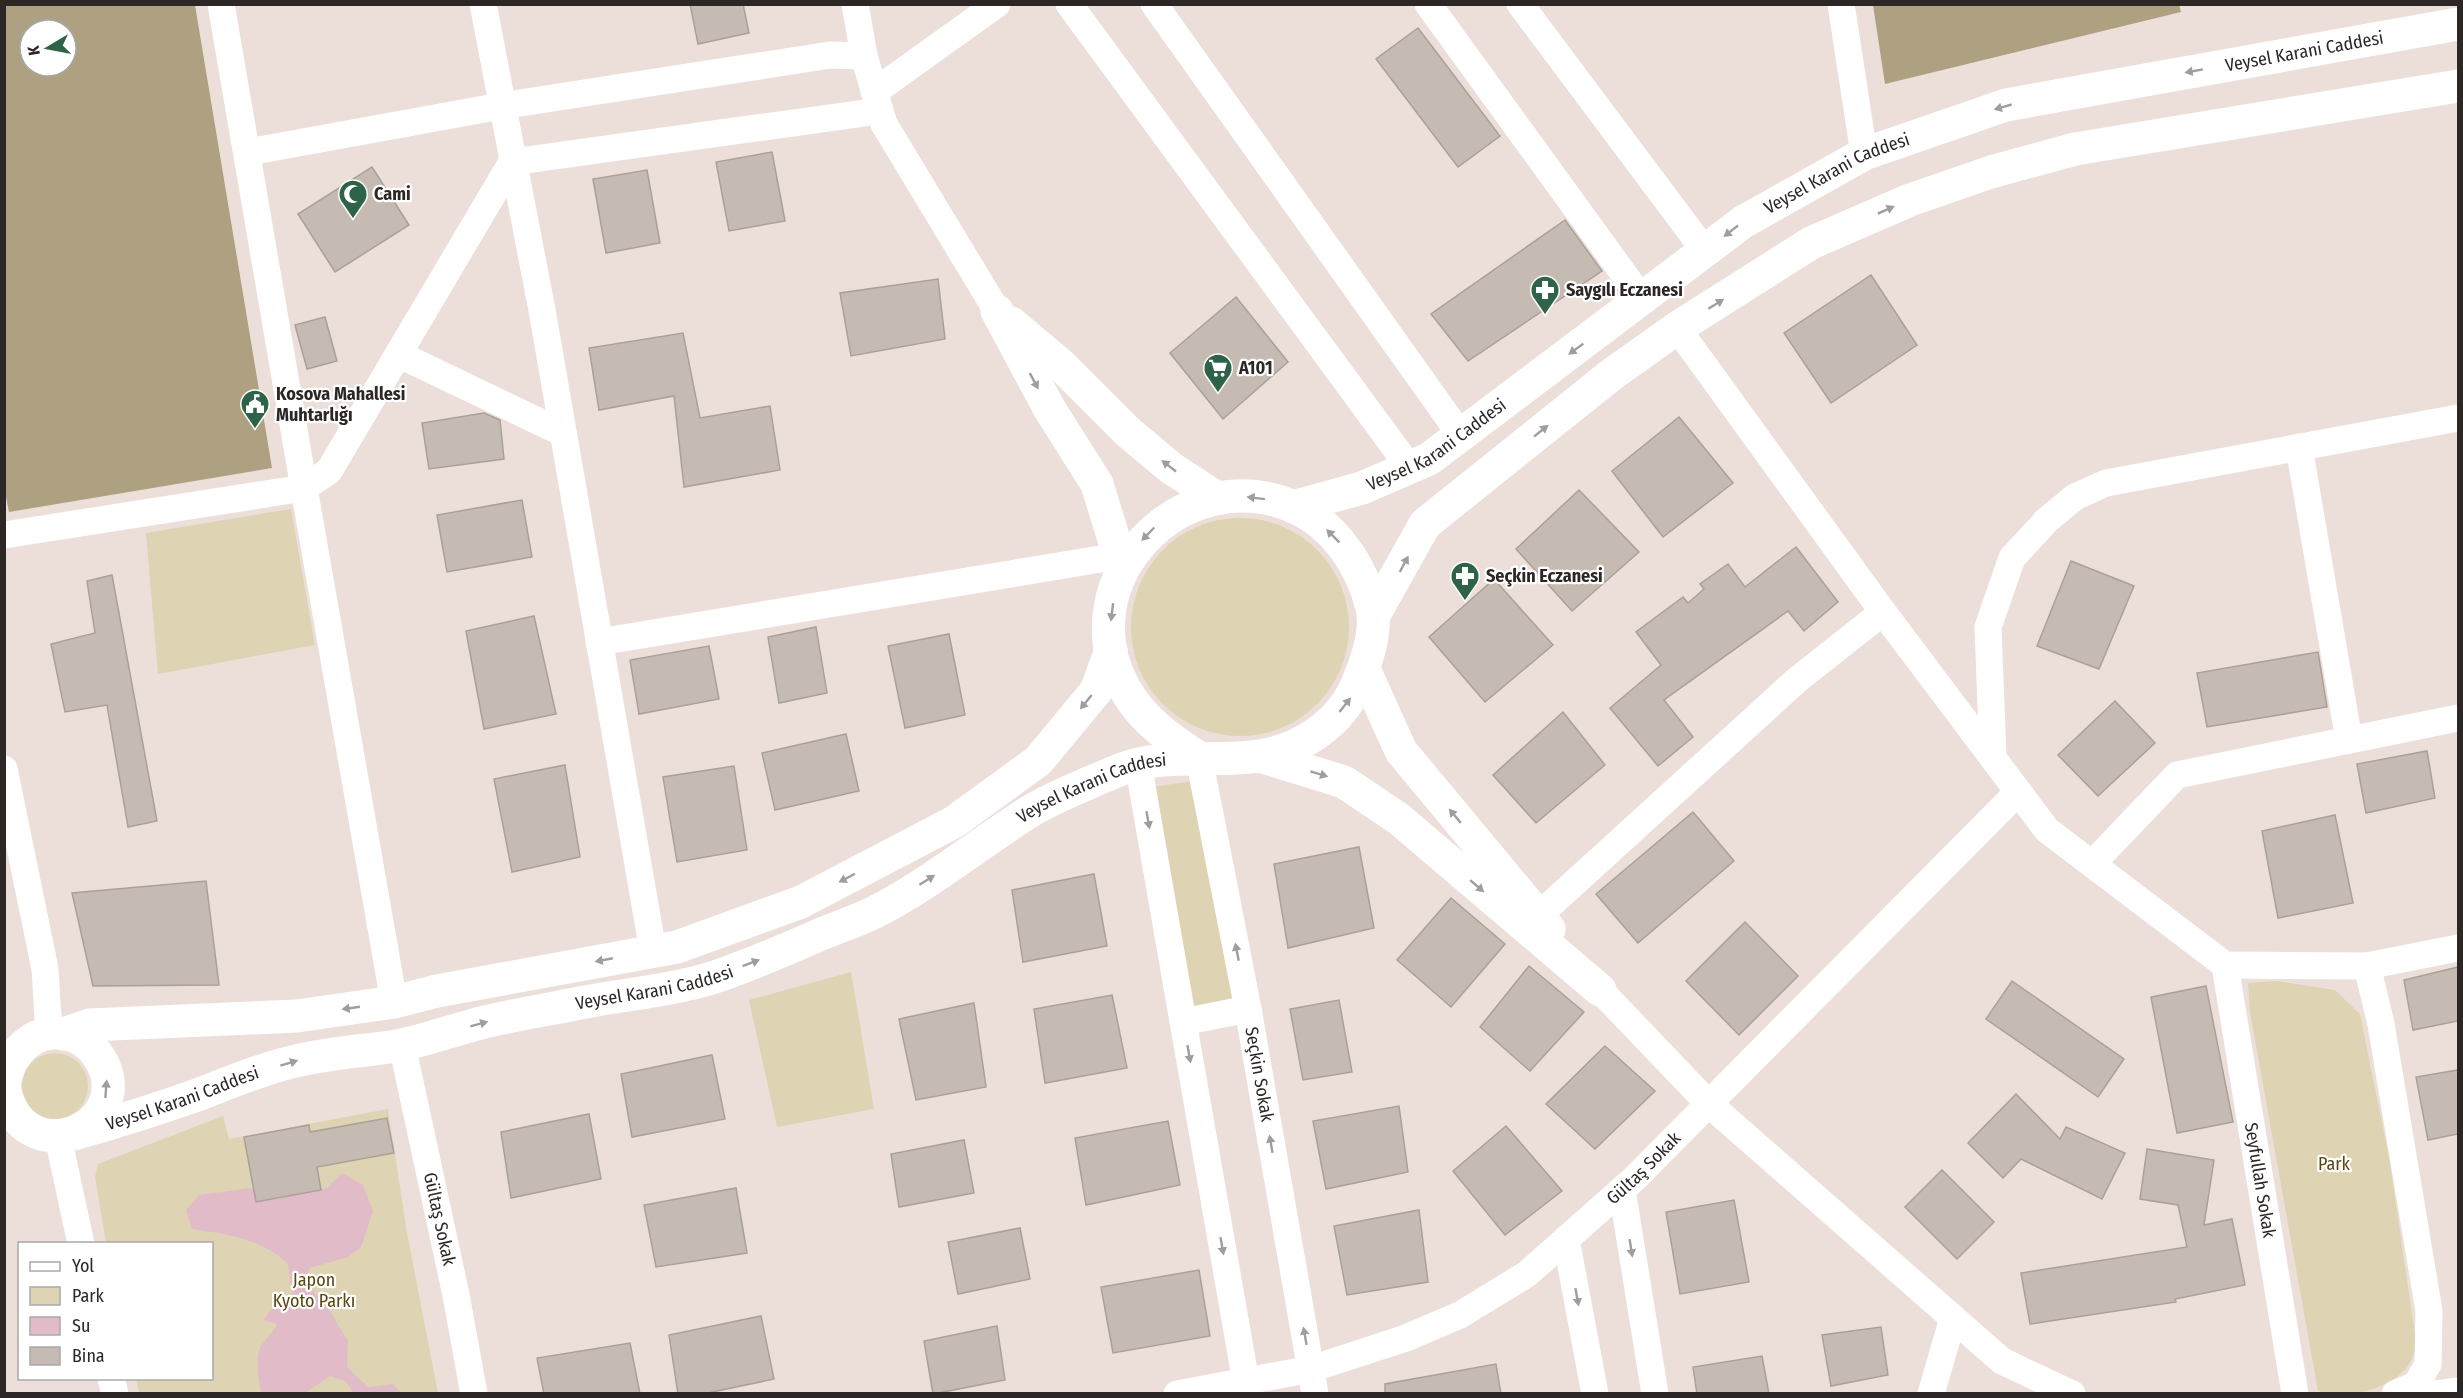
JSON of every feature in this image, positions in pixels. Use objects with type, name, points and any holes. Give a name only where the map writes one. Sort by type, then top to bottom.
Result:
[{"type":"main road","name":"Veysel Karani Caddesi","points":[[1293,507],[1362,488],[1430,459],[1460,434],[1743,222],[1864,154],[2006,105],[2458,24]]},
{"type":"main road","points":[[1263,757],[1300,745],[1331,723],[1355,692],[1368,656],[1374,615],[1425,524],[1611,375],[1677,328],[1811,243],[1910,200],[1990,172],[2075,149],[2458,86]]},
{"type":"main road","points":[[997,311],[1061,365],[1154,454],[1217,498]]},
{"type":"main road","points":[[997,311],[1049,408],[1097,484],[1119,565],[1110,612],[1111,650],[1123,687],[1146,718],[1199,758]]},
{"type":"main road","points":[[1119,565],[1159,524],[1187,507],[1217,498],[1256,496],[1293,507],[1321,523],[1343,546],[1362,576],[1374,615]]},
{"type":"main road","name":"Veysel Karani Caddesi","points":[[4,1042],[90,1025],[297,1016],[394,1002],[437,991],[677,947],[801,902],[954,822],[1038,761],[1096,691],[1111,650]]},
{"type":"main road","points":[[1364,669],[1401,751],[1600,990]]},
{"type":"main road","name":"Veysel Karani Caddesi","points":[[4,1142],[58,1135],[140,1115],[296,1060],[402,1045],[489,1021],[709,979],[877,911],[1034,809],[1138,763],[1176,757],[1263,757]]},
{"type":"main road","points":[[1263,757],[1344,782],[1400,819],[1600,990]]},
{"type":"main road","points":[[51,1034],[86,1043],[98,1054],[105,1068],[108,1084],[99,1114],[88,1126],[58,1135],[27,1128],[15,1117],[7,1102],[4,1086],[6,1070],[14,1055],[25,1043],[51,1034]]},
{"type":"street","points":[[222,4],[394,1002]]},
{"type":"street","points":[[483,4],[563,433],[653,951]]},
{"type":"street","points":[[855,4],[864,56],[884,124],[997,311]]},
{"type":"street","points":[[4,535],[304,488],[329,471],[512,162],[876,102],[997,4]]},
{"type":"street","points":[[1069,4],[1410,468]]},
{"type":"street","points":[[1154,4],[1460,434]]},
{"type":"street","points":[[1428,4],[1642,299]]},
{"type":"street","points":[[1520,4],[1705,251]]},
{"type":"street","points":[[1841,4],[1864,154]]},
{"type":"street","points":[[248,152],[501,106],[830,56],[864,56]]},
{"type":"street","points":[[1677,328],[1883,612],[2047,830],[2225,965],[2367,966],[2458,948]]},
{"type":"street","points":[[398,354],[563,433]]},
{"type":"street","points":[[1993,757],[1988,627],[2012,558],[2047,520],[2075,497],[2106,483],[2458,418]]},
{"type":"street","points":[[2299,447],[2349,740]]},
{"type":"street","points":[[599,642],[1119,565]]},
{"type":"street","points":[[1538,916],[1797,680],[1883,612]]},
{"type":"street","points":[[2092,864],[2177,776],[2458,718]]},
{"type":"street","name":"Seçkin Sokak","points":[[1199,758],[1248,1009],[1313,1381]]},
{"type":"street","points":[[1138,763],[1247,1388]]},
{"type":"street","points":[[4,769],[45,969],[51,1034]]},
{"type":"street","name":"Gültaş Sokak","points":[[1177,1394],[1313,1381],[1460,1315],[1527,1274],[1622,1190],[2019,792]]},
{"type":"street","name":"Seyfullah Sokak","points":[[2225,965],[2295,1394]]},
{"type":"street","points":[[2367,966],[2381,1023],[2429,1311],[2428,1364],[2416,1385],[2395,1394]]},
{"type":"street","points":[[1600,990],[1708,1104],[2002,1361],[2072,1394]]},
{"type":"street","points":[[1183,1022],[1248,1009]]},
{"type":"street","name":"Gültaş Sokak","points":[[402,1045],[456,1295],[474,1394]]},
{"type":"street","points":[[58,1135],[81,1242]]},
{"type":"street","points":[[1622,1190],[1655,1394]]},
{"type":"street","points":[[1566,1239],[1595,1394]]},
{"type":"street","points":[[1931,1394],[1953,1318]]},
{"type":"street","points":[[2436,1394],[2458,1391]]},
{"type":"green space","points":[[291,509],[315,645],[158,674],[146,533]]},
{"type":"green space","points":[[1251,518],[1282,526],[1301,536],[1317,550],[1331,566],[1341,585],[1349,616],[1349,638],[1341,669],[1331,688],[1317,704],[1301,718],[1282,728],[1251,736],[1229,736],[1198,728],[1179,718],[1149,688],[1139,669],[1133,648],[1131,616],[1139,585],[1149,566],[1179,536],[1198,526],[1219,520]]},
{"type":"green space","points":[[1199,780],[1236,1001],[1187,1010],[1146,788]]},
{"type":"green space","points":[[851,972],[874,1109],[777,1127],[749,1000]]},
{"type":"green space","name":"Park","points":[[2276,981],[2335,990],[2360,1014],[2389,1157],[2417,1348],[2403,1372],[2374,1389],[2363,1392],[2340,1394],[2318,1391],[2250,1012],[2248,983]]},
{"type":"green space","points":[[48,1053],[62,1053],[74,1058],[83,1067],[88,1086],[86,1099],[79,1110],[62,1119],[48,1119],[36,1114],[27,1105],[22,1093],[22,1079],[27,1067],[36,1058]]},
{"type":"green space","name":"Japon Kyoto Parkı","points":[[388,1109],[407,1233],[438,1393],[139,1393],[136,1380],[213,1380],[213,1242],[106,1242],[95,1177],[98,1164],[223,1116],[229,1139]]},
{"type":"shaded area","points":[[2179,4],[2181,12],[1885,84],[1873,5]]},
{"type":"shaded area","points":[[4,5],[195,5],[272,468],[9,512],[4,487]]},
{"type":"water","points":[[342,1173],[363,1185],[373,1211],[361,1247],[348,1257],[310,1268],[303,1281],[326,1305],[348,1341],[347,1367],[368,1387],[392,1384],[402,1393],[354,1393],[345,1381],[330,1376],[305,1393],[261,1393],[258,1371],[260,1348],[277,1324],[263,1320],[273,1307],[293,1300],[288,1264],[255,1243],[192,1229],[186,1210],[199,1195],[251,1188],[270,1200],[327,1188]]},
{"type":"building","points":[[690,4],[743,4],[749,33],[698,44]]},
{"type":"building","points":[[1418,28],[1500,136],[1458,167],[1376,59]]},
{"type":"building","points":[[772,152],[785,221],[729,231],[716,162]]},
{"type":"building","name":"Cami","points":[[372,167],[409,225],[335,272],[298,214]]},
{"type":"building","points":[[647,170],[660,243],[606,253],[593,179]]},
{"type":"building","points":[[1565,220],[1602,271],[1468,361],[1431,314]]},
{"type":"building","points":[[1871,275],[1917,345],[1831,403],[1784,333]]},
{"type":"building","points":[[938,279],[945,339],[851,356],[840,293]]},
{"type":"building","points":[[1236,297],[1288,362],[1223,419],[1170,353]]},
{"type":"building","points":[[325,317],[337,361],[307,369],[295,325]]},
{"type":"building","points":[[683,333],[700,418],[770,406],[780,470],[684,487],[674,396],[599,410],[589,348]]},
{"type":"building","points":[[484,413],[500,420],[504,459],[429,469],[422,423]]},
{"type":"building","points":[[1679,417],[1733,483],[1663,537],[1612,471]]},
{"type":"building","points":[[1579,490],[1639,552],[1572,611],[1516,549]]},
{"type":"building","points":[[522,500],[532,557],[447,572],[437,515]]},
{"type":"building","points":[[1796,547],[1838,602],[1804,631],[1788,611],[1664,700],[1693,737],[1658,766],[1610,708],[1661,665],[1636,632],[1683,597],[1688,603],[1704,589],[1700,584],[1728,564],[1745,587]]},
{"type":"building","points":[[2071,561],[2134,586],[2099,669],[2037,646]]},
{"type":"building","points":[[112,575],[157,821],[128,827],[107,705],[65,712],[51,644],[95,633],[87,581]]},
{"type":"building","points":[[1494,579],[1553,645],[1485,702],[1429,637]]},
{"type":"building","points":[[534,616],[556,714],[484,729],[466,631]]},
{"type":"building","points":[[816,627],[827,693],[779,703],[768,637]]},
{"type":"building","points":[[949,634],[965,715],[905,728],[888,646]]},
{"type":"building","points":[[709,646],[719,699],[639,714],[630,660]]},
{"type":"building","points":[[2318,652],[2327,707],[2207,727],[2197,673]]},
{"type":"building","points":[[2115,701],[2155,743],[2098,796],[2058,755]]},
{"type":"building","points":[[1563,712],[1605,765],[1536,823],[1493,775]]},
{"type":"building","points":[[846,734],[859,791],[775,810],[762,753]]},
{"type":"building","points":[[2427,751],[2435,798],[2366,813],[2357,764]]},
{"type":"building","points":[[565,765],[580,857],[512,872],[494,779]]},
{"type":"building","points":[[734,766],[747,850],[677,862],[663,777]]},
{"type":"building","points":[[1693,812],[1734,861],[1638,943],[1596,894]]},
{"type":"building","points":[[2335,815],[2353,903],[2278,918],[2262,831]]},
{"type":"building","points":[[1359,847],[1374,928],[1288,948],[1274,864]]},
{"type":"building","points":[[1094,874],[1107,946],[1023,962],[1012,890]]},
{"type":"building","points":[[206,881],[219,985],[93,986],[72,893]]},
{"type":"building","points":[[1451,898],[1505,944],[1451,1007],[1397,960]]},
{"type":"building","points":[[1745,922],[1798,976],[1739,1035],[1686,981]]},
{"type":"building","points":[[1529,966],[1584,1012],[1530,1071],[1480,1027]]},
{"type":"building","points":[[2458,967],[2458,1021],[2413,1030],[2404,980]]},
{"type":"building","points":[[2012,981],[2124,1059],[2098,1097],[1986,1019]]},
{"type":"building","points":[[2206,986],[2233,1122],[2177,1133],[2151,997]]},
{"type":"building","points":[[1112,995],[1127,1068],[1045,1083],[1034,1009]]},
{"type":"building","points":[[1339,1000],[1352,1072],[1303,1080],[1290,1009]]},
{"type":"building","points":[[974,1003],[986,1087],[916,1100],[899,1019]]},
{"type":"building","points":[[1605,1046],[1655,1091],[1595,1149],[1546,1104]]},
{"type":"building","points":[[712,1055],[725,1119],[632,1137],[621,1074]]},
{"type":"building","points":[[2458,1070],[2458,1134],[2428,1140],[2416,1077]]},
{"type":"building","points":[[2016,1094],[2060,1139],[2066,1127],[2125,1153],[2102,1199],[2021,1159],[2003,1178],[1968,1143]]},
{"type":"building","points":[[1399,1106],[1408,1172],[1326,1189],[1313,1121]]},
{"type":"building","points":[[589,1114],[601,1179],[511,1198],[501,1132]]},
{"type":"building","points":[[387,1118],[394,1153],[317,1167],[321,1190],[256,1202],[244,1137],[309,1125],[310,1132]]},
{"type":"building","points":[[1168,1121],[1180,1185],[1086,1205],[1075,1138]]},
{"type":"building","points":[[1506,1126],[1562,1191],[1505,1235],[1453,1171]]},
{"type":"building","points":[[964,1140],[974,1193],[899,1207],[891,1154]]},
{"type":"building","points":[[2147,1149],[2214,1160],[2204,1225],[2232,1219],[2245,1285],[2175,1299],[2176,1302],[2030,1324],[2021,1273],[2187,1247],[2178,1205],[2140,1199]]},
{"type":"building","points":[[1942,1170],[1994,1222],[1957,1259],[1905,1207]]},
{"type":"building","points":[[736,1188],[747,1253],[656,1267],[644,1205]]},
{"type":"building","points":[[1734,1200],[1749,1282],[1680,1294],[1666,1212]]},
{"type":"building","points":[[1419,1210],[1428,1282],[1347,1295],[1334,1226]]},
{"type":"building","points":[[1020,1228],[1030,1279],[958,1294],[948,1242]]},
{"type":"building","points":[[1199,1270],[1210,1336],[1113,1353],[1101,1287]]},
{"type":"building","points":[[761,1316],[774,1379],[703,1394],[678,1394],[669,1335]]},
{"type":"building","points":[[997,1326],[1005,1380],[933,1394],[924,1341]]},
{"type":"building","points":[[1881,1327],[1888,1375],[1831,1386],[1822,1335]]},
{"type":"building","points":[[630,1343],[640,1394],[544,1394],[537,1358]]},
{"type":"building","points":[[1762,1356],[1769,1394],[1697,1394],[1693,1367]]},
{"type":"building","points":[[1496,1364],[1501,1394],[1385,1394],[1385,1384]]},
{"type":"place","name":"Cami","points":[[353,220]]},
{"type":"place","name":"Saygılı Eczanesi","points":[[1545,316]]},
{"type":"place","name":"A101","points":[[1218,394]]},
{"type":"place","name":"Kosova Mahallesi Muhtarlığı","points":[[255,430]]},
{"type":"place","name":"Seçkin Eczanesi","points":[[1465,602]]}]
